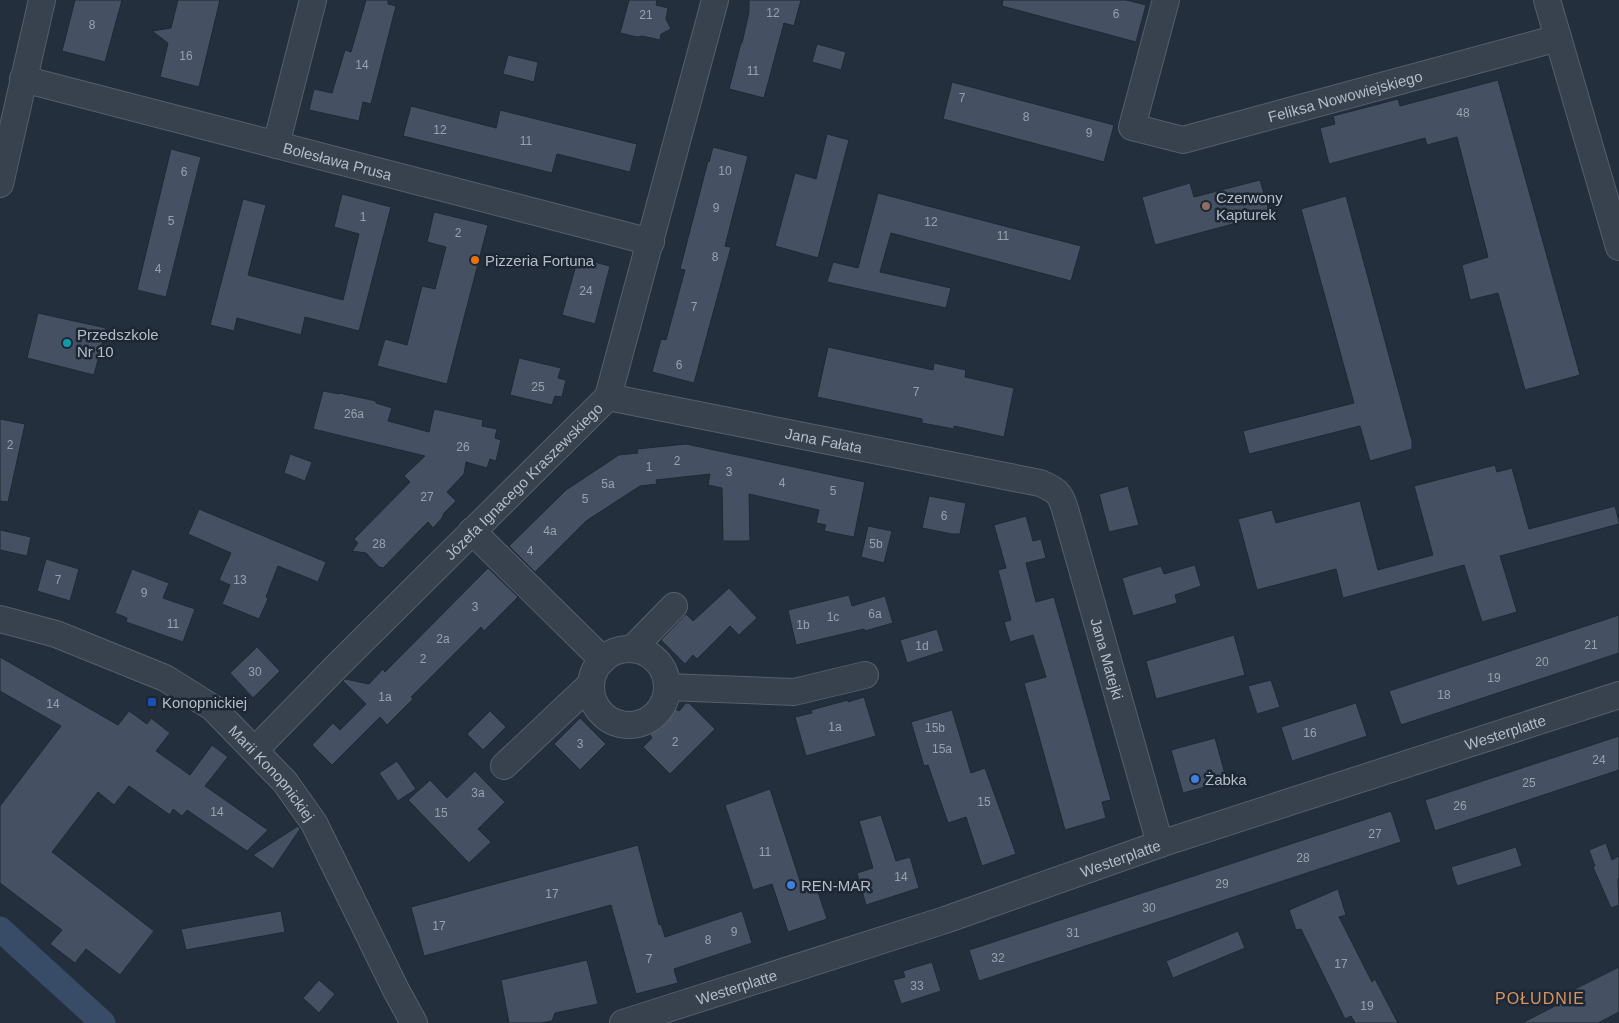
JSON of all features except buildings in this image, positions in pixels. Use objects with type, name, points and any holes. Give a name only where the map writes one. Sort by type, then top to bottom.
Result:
[{"type":"street","points":[[0,184],[42,0]]},
{"type":"street","points":[[276,145],[313,0]]},
{"type":"street","name":"Józefa Ignacego Kraszewskiego","points":[[255,750],[336,666],[608,397],[715,0]]},
{"type":"street","name":"Feliksa Nowowiejskiego","points":[[1166,0],[1132,127],[1183,140],[1558,38]]},
{"type":"street","points":[[1547,0],[1619,247]]},
{"type":"street","name":"Bolesława Prusa","points":[[23,80],[651,242]]},
{"type":"street","name":"Jana Fałata","points":[[608,397],[1040,483]]},
{"type":"street","name":"Jana Matejki","points":[[1040,483],[1055,490],[1062,498],[1160,844]]},
{"type":"street","points":[[472,531],[602,660]]},
{"type":"street","points":[[632,649],[674,606]]},
{"type":"street","name":"Marii Konopnickiej","points":[[0,619],[56,634],[164,678],[213,708],[285,782],[314,823],[414,1023]]},
{"type":"street","points":[[632,649],[647,654],[659,664],[664,672],[667,687],[664,702],[655,714],[642,722],[628,725],[613,721],[601,712],[593,699],[591,684],[595,671],[602,660],[619,651],[632,649]]},
{"type":"street","points":[[667,687],[794,692],[865,675]]},
{"type":"street","points":[[504,766],[591,684]]},
{"type":"street","name":"Westerplatte","points":[[623,1023],[946,920],[1160,844],[1619,695]]},
{"type":"waterway","points":[[0,929],[103,1023]]},
{"type":"place","name":"Czerwony Kapturek","points":[[1206,206]]},
{"type":"place","name":"Pizzeria Fortuna","points":[[475,260]]},
{"type":"place","name":"Przedszkole Nr 10","points":[[67,343]]},
{"type":"place","name":"Konopnickiej","points":[[152,702]]},
{"type":"place","name":"Żabka","points":[[1195,779]]},
{"type":"place","name":"REN-MAR","points":[[791,885]]},
{"type":"district","name":"POŁUDNIE","points":[[1540,998]]}]
